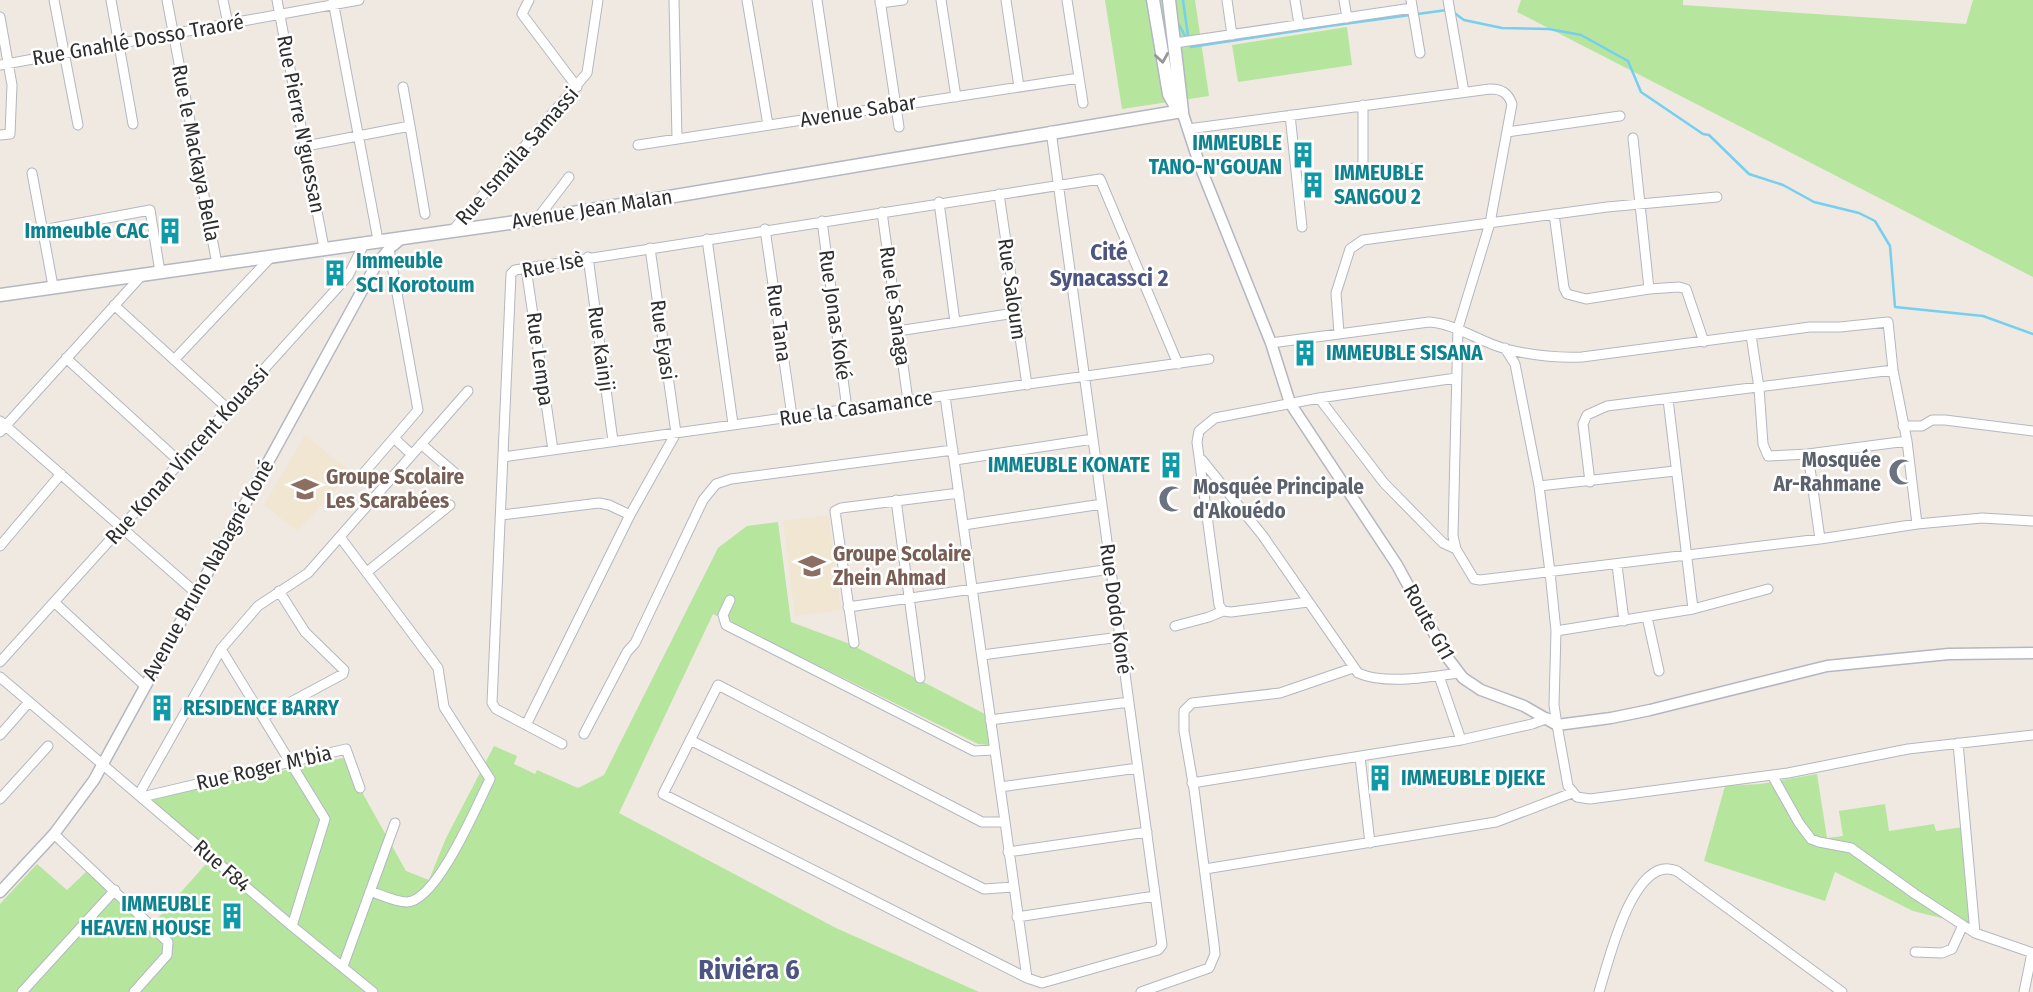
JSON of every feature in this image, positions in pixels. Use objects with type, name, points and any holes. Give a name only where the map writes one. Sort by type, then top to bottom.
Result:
[{"type":"main road","points":[[1153,0],[1169,94],[1182,111]]},
{"type":"main road","points":[[1169,0],[1182,111]]},
{"type":"main road","name":"Avenue Jean Malan","points":[[0,295],[537,219],[1182,111]]},
{"type":"street","points":[[54,0],[78,125]]},
{"type":"street","points":[[111,0],[133,124]]},
{"type":"street","name":"Rue le Mackaya Bella","points":[[167,0],[217,264]]},
{"type":"street","points":[[223,0],[228,24]]},
{"type":"street","name":"Rue Pierre N'guessan","points":[[277,0],[324,248]]},
{"type":"street","name":"Rue Gnahlé Dosso Traoré","points":[[4,64],[334,2],[359,0]]},
{"type":"street","points":[[529,0],[522,15],[577,87]]},
{"type":"street","name":"Rue Ismaïla Samassi","points":[[453,230],[587,74],[598,0]]},
{"type":"street","points":[[674,0],[677,139]]},
{"type":"street","points":[[747,0],[768,125]]},
{"type":"street","points":[[817,0],[834,115]]},
{"type":"street","points":[[899,127],[880,2],[902,0]]},
{"type":"street","points":[[941,0],[956,97]]},
{"type":"street","points":[[1006,0],[1019,87]]},
{"type":"street","points":[[1067,0],[1083,103]]},
{"type":"street","points":[[1227,0],[1232,34]]},
{"type":"street","points":[[1295,0],[1299,24]]},
{"type":"street","points":[[1344,0],[1347,18]]},
{"type":"street","points":[[1448,0],[1464,92]]},
{"type":"street","points":[[334,2],[359,136],[372,242]]},
{"type":"street","points":[[1175,43],[1347,18],[1411,4],[1420,53]]},
{"type":"street","points":[[0,17],[4,64],[12,85],[10,134],[0,135]]},
{"type":"street","name":"Avenue Sabar","points":[[638,145],[1079,78]]},
{"type":"street","points":[[403,87],[425,214]]},
{"type":"street","points":[[1188,129],[1464,92],[1500,89],[1509,96],[1512,104],[1490,223],[1458,328],[1453,537],[1456,549],[1476,580],[1617,565],[1917,524],[1982,518],[2033,521]]},
{"type":"street","points":[[1363,105],[1363,169],[1372,173],[1416,168]]},
{"type":"street","name":"Route G11","points":[[1182,111],[1250,296],[1271,344],[1290,403],[1375,529],[1447,657],[1459,673],[1481,690],[1521,704],[1552,721]]},
{"type":"street","points":[[1290,115],[1301,227]]},
{"type":"street","points":[[1507,131],[1620,116]]},
{"type":"street","points":[[306,146],[410,126]]},
{"type":"street","name":"Rue Dodo Koné","points":[[1027,978],[1042,983],[1158,950],[1162,945],[1051,131]]},
{"type":"street","points":[[1633,138],[1650,289]]},
{"type":"street","points":[[32,173],[53,286]]},
{"type":"street","points":[[537,219],[569,177]]},
{"type":"street","name":"Rue Isè","points":[[562,744],[496,709],[492,703],[511,274],[515,270],[1100,179],[1178,364]]},
{"type":"street","name":"Rue Saloum","points":[[999,194],[1027,385]]},
{"type":"street","points":[[1339,333],[1336,293],[1350,249],[1363,240],[1554,214],[1717,197]]},
{"type":"street","points":[[939,202],[955,322]]},
{"type":"street","points":[[43,230],[150,210],[160,272]]},
{"type":"street","name":"Rue le Sanaga","points":[[882,212],[908,401]]},
{"type":"street","points":[[1554,214],[1564,288],[1567,293],[1587,299],[1650,289],[1686,289],[1704,342]]},
{"type":"street","name":"Rue Jonas Koké","points":[[822,221],[847,409]]},
{"type":"street","name":"Rue Tana","points":[[765,229],[792,416]]},
{"type":"street","name":"Avenue Bruno Nabagné Koné","points":[[0,892],[54,834],[94,780],[376,265],[402,238]]},
{"type":"street","points":[[707,239],[733,424]]},
{"type":"street","name":"Rue Konan Vincent Kouassi","points":[[0,662],[348,276],[372,242]]},
{"type":"street","name":"Rue Eyasi","points":[[650,248],[676,433]]},
{"type":"street","points":[[362,475],[418,410],[389,249]]},
{"type":"street","points":[[174,360],[272,256]]},
{"type":"street","name":"Rue Kainji","points":[[589,257],[613,441]]},
{"type":"street","name":"Rue Lempa","points":[[526,268],[553,450]]},
{"type":"street","points":[[142,275],[2,426],[195,592]]},
{"type":"street","points":[[114,305],[227,408]]},
{"type":"street","points":[[898,331],[1015,313]]},
{"type":"street","points":[[1271,344],[1429,322],[1458,328],[1505,348],[1574,357],[1810,327],[1888,322],[1917,524]]},
{"type":"street","points":[[1751,335],[1759,388],[1763,444],[1768,456],[1907,442]]},
{"type":"street","points":[[1505,348],[1515,364],[1539,486],[1556,631],[1552,721],[1572,793],[1581,799],[1590,799],[1772,775],[1908,749],[2033,735]]},
{"type":"street","points":[[66,358],[180,462]]},
{"type":"street","name":"Rue la Casamance","points":[[503,457],[1209,359]]},
{"type":"street","points":[[1590,482],[1583,424],[1587,415],[1607,406],[1893,370]]},
{"type":"street","points":[[1223,611],[1219,605],[1197,442],[1199,431],[1205,424],[1214,418],[1290,403],[1455,378]]},
{"type":"street","points":[[140,796],[221,649],[258,606],[308,573],[467,391]]},
{"type":"street","points":[[945,396],[1027,978]]},
{"type":"street","points":[[1319,398],[1384,483],[1443,543],[1456,549]]},
{"type":"street","points":[[1668,399],[1693,609]]},
{"type":"street","points":[[1903,426],[1922,426],[1932,420],[1945,420],[2033,431]]},
{"type":"street","points":[[526,725],[630,515],[676,433]]},
{"type":"street","points":[[394,438],[411,454]]},
{"type":"street","points":[[584,734],[627,652],[635,643],[703,500],[716,484],[731,479],[1093,439]]},
{"type":"street","points":[[421,444],[456,474]]},
{"type":"street","points":[[1808,454],[1820,539]]},
{"type":"street","points":[[1200,458],[1263,536],[1358,673],[1373,677],[1408,679],[1459,673]]},
{"type":"street","points":[[1539,486],[1675,471]]},
{"type":"street","points":[[0,546],[61,474]]},
{"type":"street","points":[[854,643],[835,511],[896,500],[959,493]]},
{"type":"street","points":[[896,500],[920,678]]},
{"type":"street","points":[[502,515],[599,503],[630,515]]},
{"type":"street","points":[[964,525],[1102,504]]},
{"type":"street","points":[[367,572],[450,505]]},
{"type":"street","points":[[340,537],[438,668],[444,707],[491,779],[443,871],[428,890],[420,897],[405,902],[370,891]]},
{"type":"street","points":[[1617,565],[1624,621]]},
{"type":"street","points":[[848,607],[1111,569]]},
{"type":"street","points":[[1556,631],[1693,609],[1768,589]]},
{"type":"street","points":[[263,717],[343,674],[344,670],[305,632],[279,591]]},
{"type":"street","points":[[730,600],[723,615],[726,625],[974,751],[995,750]]},
{"type":"street","points":[[54,602],[145,686]]},
{"type":"street","points":[[1175,626],[1223,611],[1308,602]]},
{"type":"street","points":[[1647,617],[1659,671]]},
{"type":"street","points":[[982,656],[1120,636]]},
{"type":"street","points":[[221,649],[326,819],[292,926]]},
{"type":"street","points":[[1192,783],[1461,740],[1532,724],[1611,718],[1827,666],[1949,654],[2033,653]]},
{"type":"street","points":[[1141,992],[1209,968],[1213,961],[1214,944],[1184,731],[1184,710],[1192,703],[1280,693],[1353,668]]},
{"type":"street","points":[[1439,676],[1461,740]]},
{"type":"street","name":"Rue F84","points":[[0,677],[292,926],[343,966],[367,991]]},
{"type":"street","points":[[1004,821],[982,822],[718,685],[663,794],[1027,978]]},
{"type":"street","points":[[0,735],[29,702]]},
{"type":"street","points":[[990,720],[1129,702]]},
{"type":"street","points":[[691,740],[984,889],[1013,887]]},
{"type":"street","points":[[1958,743],[1975,933]]},
{"type":"street","points":[[0,799],[47,746]]},
{"type":"street","name":"Rue Roger M'bia","points":[[140,796],[346,749],[360,788]]},
{"type":"street","points":[[1360,757],[1370,843]]},
{"type":"street","points":[[1000,787],[1138,768]]},
{"type":"street","points":[[1772,775],[1811,839],[1851,848],[1975,933],[2033,953],[2024,992]]},
{"type":"street","points":[[1205,869],[1496,822],[1572,793]]},
{"type":"street","points":[[343,966],[395,824]]},
{"type":"street","points":[[1008,852],[1147,832]]},
{"type":"street","points":[[54,834],[168,943],[167,955],[134,992]]},
{"type":"street","points":[[1599,992],[1621,921],[1630,902],[1653,874],[1659,870],[1670,869],[1681,874],[1842,992]]},
{"type":"street","points":[[22,992],[115,890]]},
{"type":"street","points":[[1017,917],[1156,896]]},
{"type":"street","points":[[1915,952],[1942,953],[1952,949],[1962,925]]},
{"type":"shaded area","name":"Groupe Scolaire Les Scarabées","points":[[305,435],[352,473],[297,531],[264,505]]},
{"type":"shaded area","name":"Groupe Scolaire Zhein Ahmad","points":[[828,515],[841,610],[795,616],[783,521]]},
{"type":"green space","points":[[1105,0],[1195,0],[1209,96],[1122,109]]},
{"type":"green space","points":[[1521,0],[1683,0],[1683,5],[1966,24],[1973,0],[2033,0],[2033,277],[1517,12]]},
{"type":"green space","points":[[1347,27],[1352,65],[1238,82],[1232,45]]},
{"type":"green space","points":[[778,522],[791,622],[850,644],[985,714],[989,745],[978,744],[713,614],[619,813],[836,928],[979,992],[0,992],[0,904],[37,864],[67,890],[87,871],[151,926],[213,856],[144,800],[343,758],[406,871],[429,880],[446,838],[494,746],[517,756],[514,764],[535,774],[537,770],[578,788],[604,775],[718,548],[747,526]]},
{"type":"green space","points":[[1817,774],[1827,838],[1843,836],[1839,811],[1885,804],[1889,831],[1934,824],[1936,831],[1963,827],[1974,926],[1913,911],[1835,872],[1825,901],[1704,861],[1725,786],[1760,784]]},
{"type":"waterway","points":[[1183,0],[1188,36]]},
{"type":"waterway","points":[[1189,44],[1191,47],[1447,10]]},
{"type":"waterway","points":[[1453,12],[1464,20],[1502,28],[1549,29],[1581,35],[1628,61],[1641,92],[1703,134],[1709,135],[1749,174],[1783,185],[1814,202],[1859,213],[1875,221],[1890,246],[1895,307],[1983,316],[2033,334]]},
{"type":"waterway","points":[[1176,19],[1186,38]]},
{"type":"place","name":"IMMEUBLE TANO-N'GOUAN","points":[[1303,155]]},
{"type":"place","name":"IMMEUBLE SANGOU 2","points":[[1313,185]]},
{"type":"place","name":"Immeuble CAC","points":[[170,231]]},
{"type":"place","name":"Immeuble SCI Korotoum","points":[[335,273]]},
{"type":"place","name":"IMMEUBLE SISANA","points":[[1305,353]]},
{"type":"place","name":"IMMEUBLE KONATE","points":[[1171,465]]},
{"type":"place","name":"Mosquée Ar-Rahmane","points":[[1902,472]]},
{"type":"place","name":"Groupe Scolaire Les Scarabées","points":[[305,489]]},
{"type":"place","name":"Mosquée Principale d'Akouédo","points":[[1172,499]]},
{"type":"place","name":"Groupe Scolaire Zhein Ahmad","points":[[812,566]]},
{"type":"place","name":"RESIDENCE BARRY","points":[[162,708]]},
{"type":"place","name":"IMMEUBLE DJEKE","points":[[1380,778]]},
{"type":"place","name":"IMMEUBLE HEAVEN HOUSE","points":[[232,916]]},
{"type":"district","name":"Cité Synacassci 2","points":[[1109,265]]},
{"type":"district","name":"Riviéra 6","points":[[749,969]]}]
